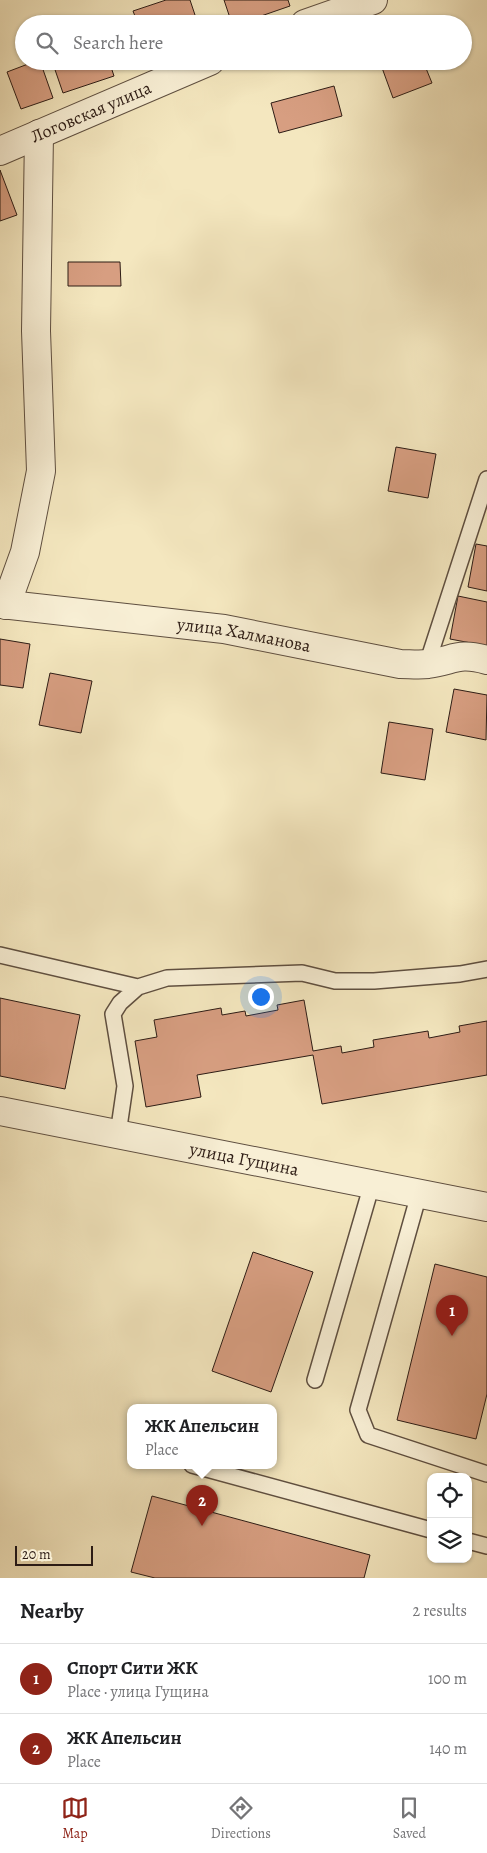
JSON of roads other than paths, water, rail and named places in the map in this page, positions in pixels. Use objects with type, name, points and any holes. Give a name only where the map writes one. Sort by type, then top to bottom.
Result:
[{"type":"street","points":[[330,15],[373,0]]},
{"type":"street","name":"Логовская улица","points":[[0,151],[189,70]]},
{"type":"street","points":[[3,605],[25,552],[41,471],[36,330],[39,134]]},
{"type":"street","name":"улица Халманова","points":[[3,605],[224,629],[400,664],[427,664],[463,656],[487,660]]},
{"type":"street","name":"улица Гущина","points":[[0,1111],[487,1207]]},
{"type":"lane","points":[[427,664],[487,479]]},
{"type":"lane","points":[[0,955],[138,987]]},
{"type":"lane","points":[[118,1134],[125,1086],[113,1014],[120,1003],[138,987],[167,978],[302,973],[335,980],[374,981],[460,974],[487,969]]},
{"type":"lane","points":[[315,1380],[372,1184]]},
{"type":"lane","points":[[419,1194],[358,1410],[368,1435],[487,1474]]},
{"type":"lane","points":[[203,1469],[427,1529]]},
{"type":"lane","points":[[472,1542],[487,1546]]},
{"type":"place","name":"Спорт Сити ЖК","points":[[452,1336]]},
{"type":"place","name":"ЖК Апельсин","points":[[202,1526]]}]
